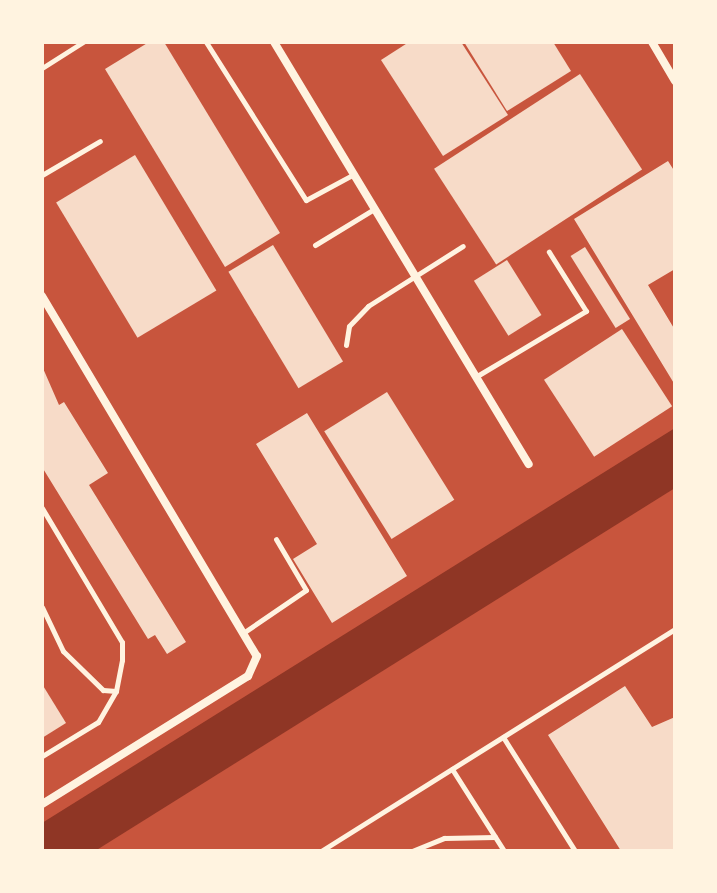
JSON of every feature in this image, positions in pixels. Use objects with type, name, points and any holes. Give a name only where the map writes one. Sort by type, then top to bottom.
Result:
[{"type":"street","points":[[274,42],[529,464]]},
{"type":"street","points":[[652,42],[674,79]]},
{"type":"street","points":[[42,296],[257,656],[248,676],[42,804]]},
{"type":"lane","points":[[42,68],[83,42]]},
{"type":"lane","points":[[206,42],[306,200],[354,174]]},
{"type":"lane","points":[[42,175],[100,141]]},
{"type":"lane","points":[[315,245],[375,209]]},
{"type":"lane","points":[[346,345],[349,326],[368,306],[463,246]]},
{"type":"lane","points":[[477,376],[586,311],[549,252]]},
{"type":"lane","points":[[42,756],[98,722],[116,691],[122,642],[43,513]]},
{"type":"lane","points":[[243,633],[306,590],[276,539]]},
{"type":"lane","points":[[42,607],[63,651],[103,690],[116,691]]},
{"type":"lane","points":[[321,851],[675,629]]},
{"type":"lane","points":[[503,737],[575,851]]},
{"type":"lane","points":[[452,769],[504,851]]},
{"type":"lane","points":[[412,851],[444,838],[495,837]]},
{"type":"shaded area","points":[[675,428],[675,488],[95,851],[42,851],[42,823]]},
{"type":"building","points":[[149,42],[164,42],[280,233],[225,267],[105,69]]},
{"type":"building","points":[[409,42],[461,42],[508,115],[443,156],[381,60]]},
{"type":"building","points":[[464,42],[553,42],[571,71],[507,111]]},
{"type":"building","points":[[580,74],[642,170],[496,264],[434,169]]},
{"type":"building","points":[[135,155],[216,290],[138,338],[56,202]]},
{"type":"building","points":[[668,161],[675,172],[675,269],[648,285],[675,330],[675,385],[574,219]]},
{"type":"building","points":[[273,245],[343,362],[298,388],[228,272]]},
{"type":"building","points":[[585,247],[630,319],[616,328],[571,256]]},
{"type":"building","points":[[507,260],[541,315],[508,336],[474,281]]},
{"type":"building","points":[[622,329],[672,406],[594,457],[544,380]]},
{"type":"building","points":[[42,366],[59,405],[64,402],[108,473],[89,485],[186,642],[167,654],[155,635],[148,639],[42,467]]},
{"type":"building","points":[[387,392],[454,500],[392,539],[324,431]]},
{"type":"building","points":[[307,413],[407,576],[332,623],[293,559],[317,544],[256,444]]},
{"type":"building","points":[[42,684],[66,723],[42,738]]},
{"type":"building","points":[[625,686],[652,727],[675,717],[675,851],[621,851],[548,735]]}]
